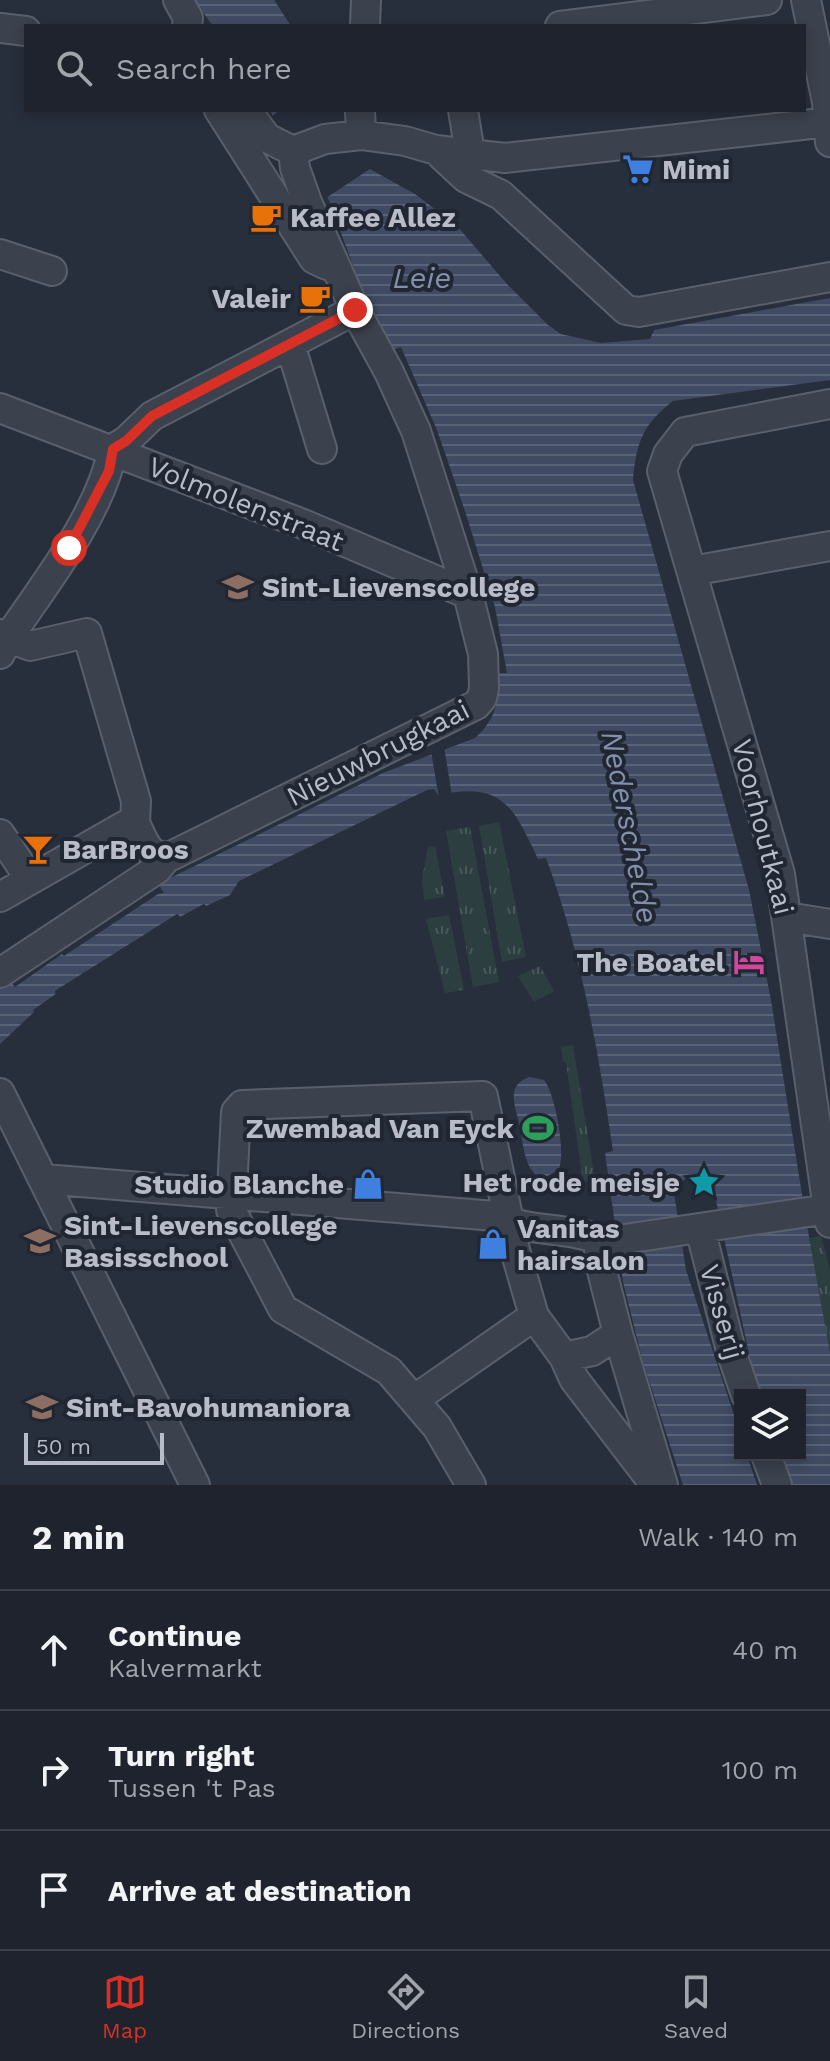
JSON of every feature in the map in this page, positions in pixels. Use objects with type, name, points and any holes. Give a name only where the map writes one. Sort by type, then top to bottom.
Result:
[{"type":"street","points":[[178,0],[188,18],[187,24]]},
{"type":"street","points":[[365,24],[366,0]]},
{"type":"street","points":[[576,24],[767,0]]},
{"type":"street","points":[[248,112],[267,138],[293,151],[360,122],[436,150],[505,158],[829,128],[827,102],[806,0]]},
{"type":"street","points":[[0,28],[24,31]]},
{"type":"street","points":[[220,112],[314,259],[336,270]]},
{"type":"street","points":[[463,112],[470,153]]},
{"type":"street","points":[[436,150],[466,178],[501,195],[626,310],[639,312],[830,277]]},
{"type":"street","name":"Nieuwbrugkaai","points":[[163,857],[476,705],[482,698],[484,688],[484,661],[468,594],[416,431],[336,270],[307,202],[295,168],[293,151]]},
{"type":"street","points":[[501,195],[500,177],[505,158]]},
{"type":"street","points":[[0,254],[52,271]]},
{"type":"street","points":[[0,973],[157,869],[163,857],[150,853],[135,823],[136,801],[87,633],[30,646],[3,642],[69,548],[109,471],[113,449],[152,416],[355,310]]},
{"type":"street","points":[[290,344],[322,449]]},
{"type":"street","name":"Voorhoutkaai","points":[[821,1215],[780,874],[662,471],[668,454],[685,432],[830,404]]},
{"type":"street","name":"Volmolenstraat","points":[[0,408],[303,524],[468,594]]},
{"type":"street","points":[[692,571],[830,546]]},
{"type":"street","points":[[0,897],[126,825],[135,823]]},
{"type":"street","points":[[0,834],[30,879]]},
{"type":"street","points":[[787,917],[830,924]]},
{"type":"street","points":[[464,1482],[437,1427],[389,1371],[283,1309],[234,1217],[230,1192],[236,1112],[242,1105],[483,1096],[510,1224],[534,1316],[564,1357],[574,1379],[655,1485]]},
{"type":"street","points":[[2,1101],[44,1179],[195,1485]]},
{"type":"street","points":[[44,1179],[495,1216],[510,1224],[609,1240],[821,1215]]},
{"type":"street","name":"Visserij","points":[[701,1228],[731,1351],[744,1389]]},
{"type":"street","points":[[609,1240],[599,1259],[663,1485]]},
{"type":"street","points":[[415,1399],[534,1316]]},
{"type":"street","points":[[564,1357],[592,1351],[618,1334]]},
{"type":"street","points":[[768,1461],[777,1485]]},
{"type":"green space","points":[[499,822],[526,957],[502,962],[479,826]]},
{"type":"green space","points":[[470,827],[499,982],[473,987],[446,831]]},
{"type":"green space","points":[[428,846],[435,847],[445,897],[424,900],[422,880]]},
{"type":"green space","points":[[449,915],[464,990],[445,993],[426,919]]},
{"type":"green space","points":[[540,966],[554,991],[534,1002],[518,976]]},
{"type":"green space","points":[[573,1045],[595,1180],[583,1182],[566,1062],[563,1062],[561,1047]]},
{"type":"green space","points":[[821,1236],[830,1270],[830,1353],[809,1238]]},
{"type":"water","points":[[194,0],[274,0],[290,24],[212,24]]},
{"type":"water","points":[[270,112],[344,112],[368,168],[415,194],[457,226],[506,283],[561,334],[601,343],[650,339],[654,330],[830,298],[830,380],[673,401],[643,435],[636,455],[633,480],[749,890],[771,1000],[830,1353],[830,1485],[791,1485],[780,1461],[806,1461],[806,1389],[757,1389],[713,1187],[703,1179],[692,1177],[681,1182],[674,1193],[686,1270],[734,1415],[734,1461],[749,1461],[757,1485],[683,1485],[643,1362],[623,1282],[605,1153],[613,1151],[595,1039],[570,930],[546,858],[538,859],[512,812],[491,795],[460,792],[438,795],[434,789],[427,790],[239,881],[230,895],[206,906],[204,904],[179,918],[177,914],[55,991],[56,994],[34,1010],[0,1044],[0,988],[10,981],[15,987],[62,954],[64,956],[164,893],[158,884],[383,773],[475,738],[492,716],[498,692],[498,673],[507,673],[495,607],[437,430],[401,347],[392,350],[362,290],[329,200]]},
{"type":"water","points":[[529,1077],[544,1080],[558,1123],[561,1160],[559,1168],[549,1175],[540,1176],[529,1166],[515,1108],[515,1089]]},
{"type":"pier","points":[[278,112],[346,112],[379,163],[326,198],[270,117]]},
{"type":"pier","points":[[444,746],[452,796],[439,798],[431,751]]},
{"type":"pier","points":[[204,904],[206,906],[176,920],[114,958],[34,1012],[56,994],[55,991],[178,914],[180,917]]},
{"type":"place","name":"Mimi","points":[[638,169]]},
{"type":"place","name":"Kaffee Allez","points":[[266,217]]},
{"type":"place","name":"Valeir","points":[[315,298]]},
{"type":"place","name":"Sint-Lievenscollege","points":[[238,587]]},
{"type":"place","name":"BarBroos","points":[[38,849]]},
{"type":"place","name":"The Boatel","points":[[749,962]]},
{"type":"place","name":"Zwembad Van Eyck","points":[[538,1128]]},
{"type":"place","name":"Het rode meisje","points":[[704,1182]]},
{"type":"place","name":"Studio Blanche","points":[[368,1184]]},
{"type":"place","name":"Sint-Lievenscollege Basisschool","points":[[40,1241]]},
{"type":"place","name":"Vanitas hairsalon","points":[[493,1244]]},
{"type":"place","name":"Sint-Bavohumaniora","points":[[42,1407]]},
{"type":"route","points":[[69,548],[109,471],[113,449],[152,416],[355,310]]},
{"type":"water label","name":"Leie","points":[[422,277]]},
{"type":"water label","name":"Nederschelde","points":[[630,827]]}]
